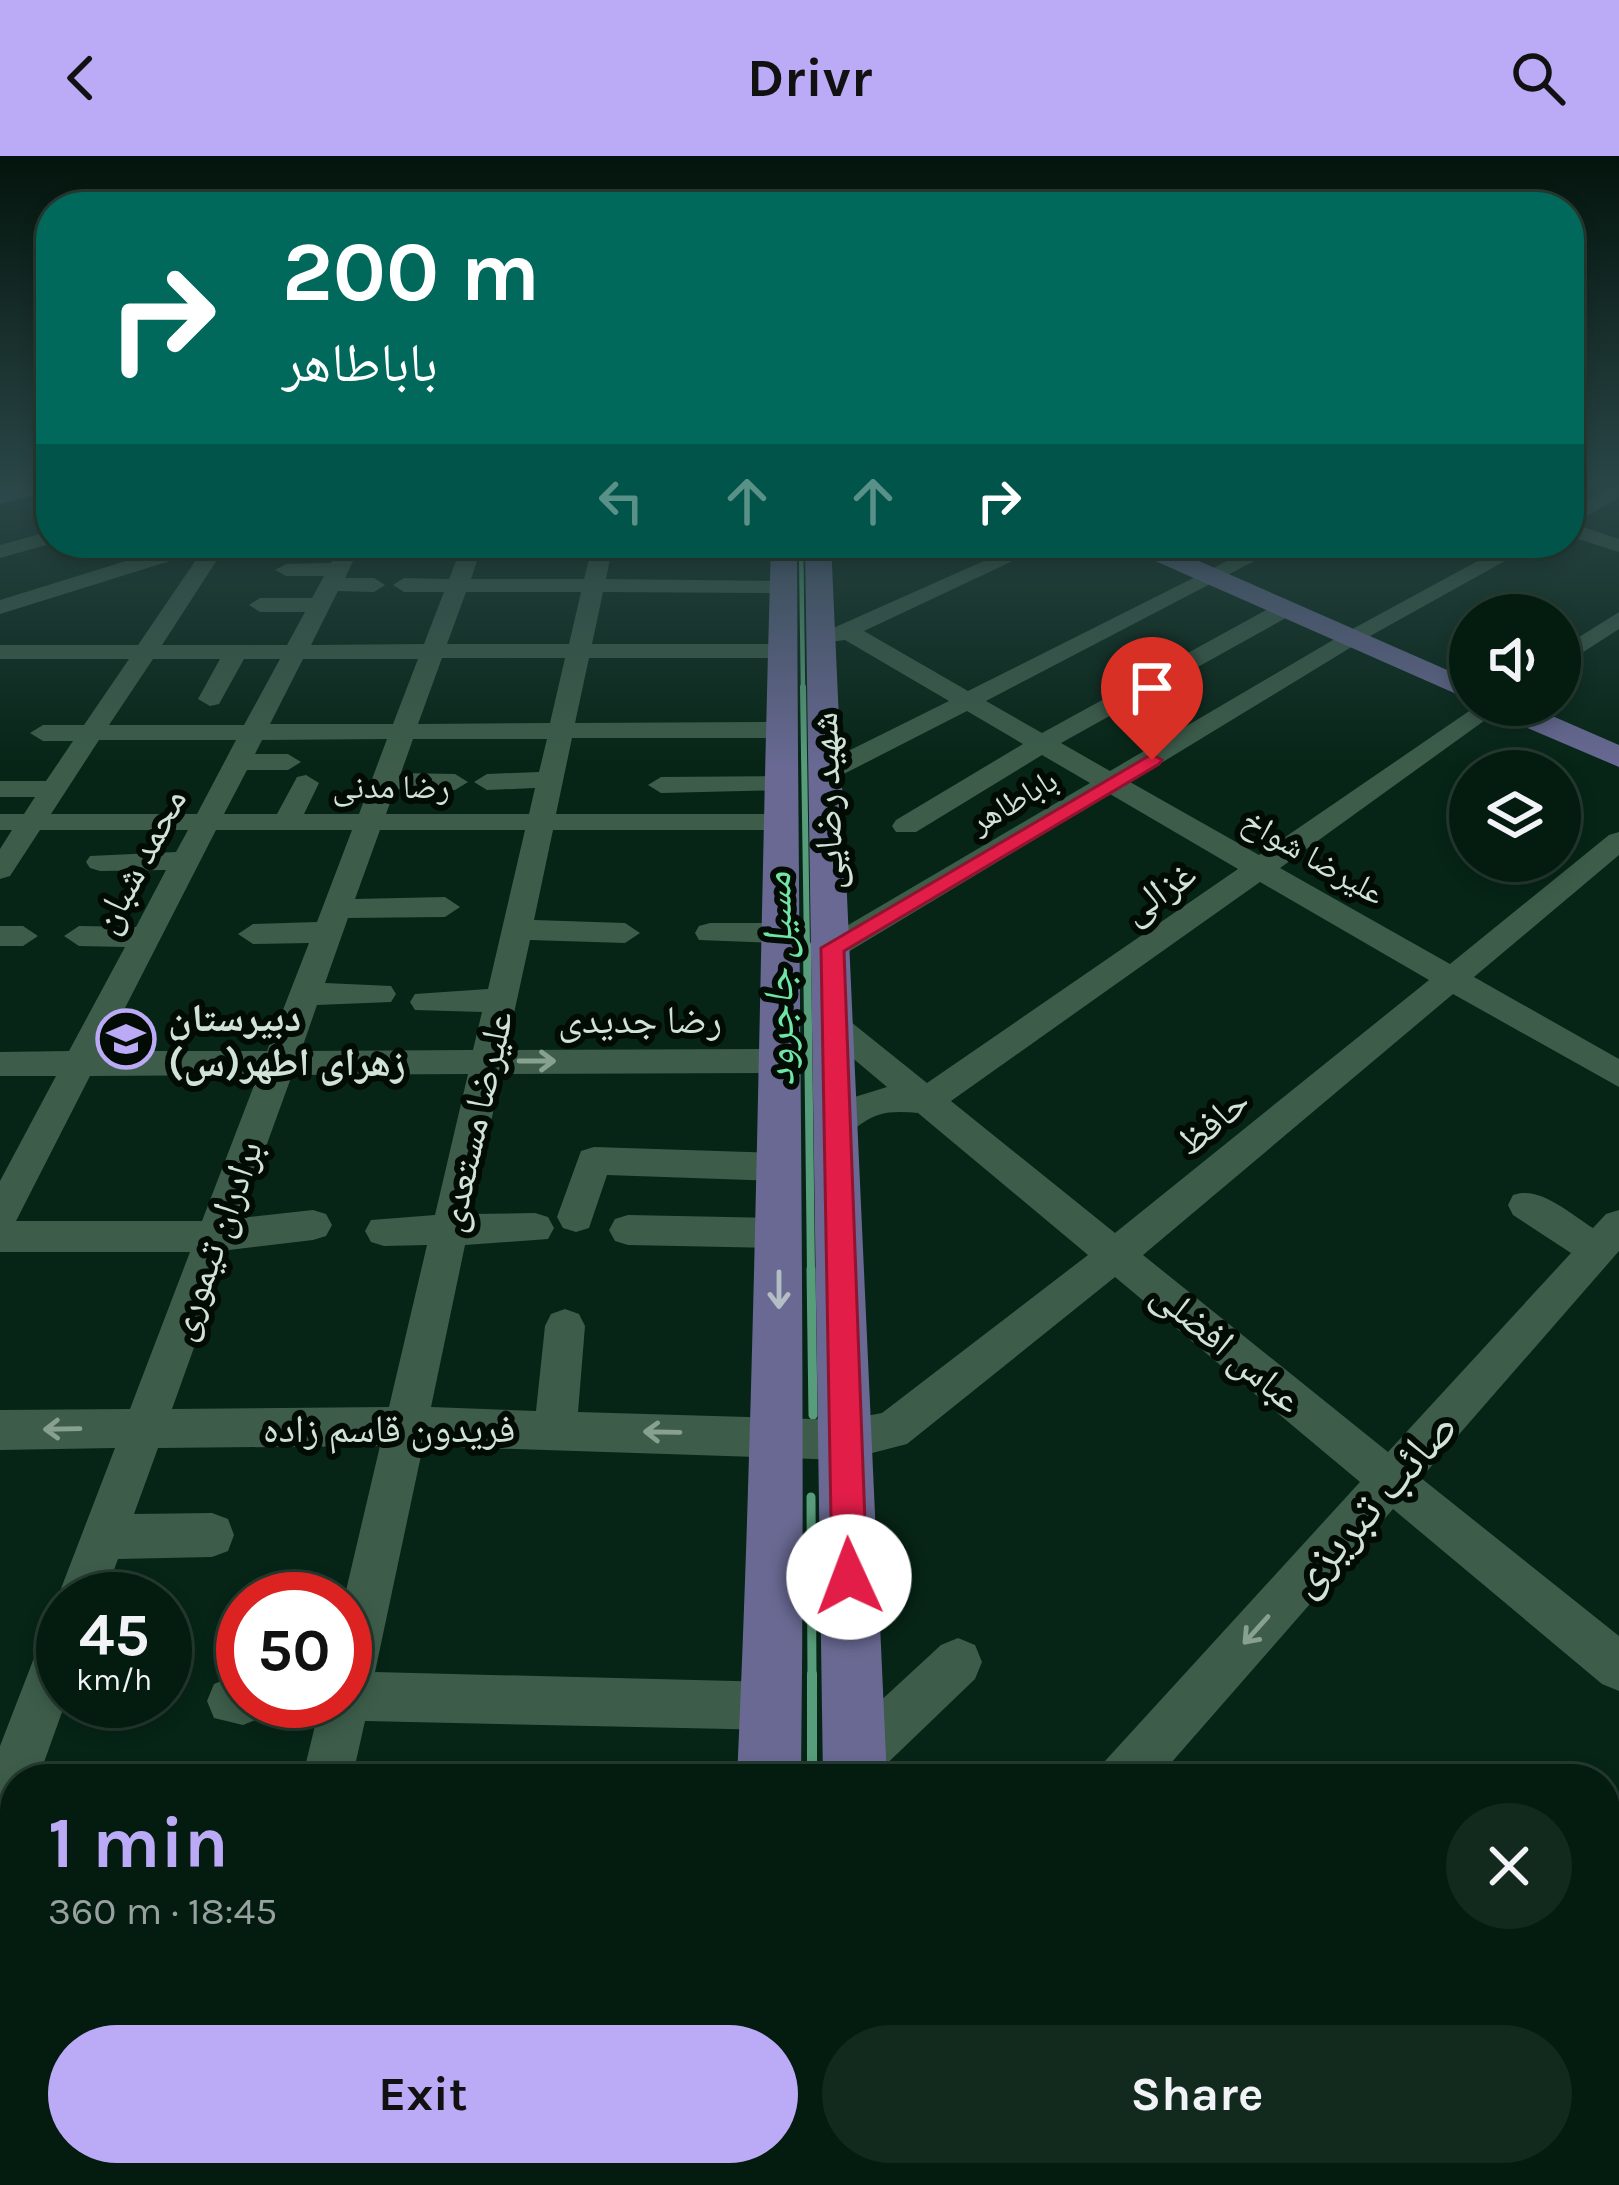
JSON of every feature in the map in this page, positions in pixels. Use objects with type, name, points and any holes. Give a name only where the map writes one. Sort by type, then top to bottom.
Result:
[{"type":"main road","name":"شهید رضایی","points":[[769,1764],[779,1435],[779,933],[817,641],[810,578]]},
{"type":"main road","points":[[1223,578],[1285,609],[1449,673]]},
{"type":"main road","points":[[1224,578],[1449,681]]},
{"type":"main road","name":"شهید رضایی","points":[[817,641],[783,730],[832,948],[855,1764]]},
{"type":"main road","points":[[1546,726],[1619,757]]},
{"type":"main road","points":[[1574,726],[1619,746]]},
{"type":"street","points":[[0,607],[94,578]]},
{"type":"street","points":[[0,869],[195,578]]},
{"type":"street","points":[[260,605],[322,578]]},
{"type":"street","name":"محمد شبان","points":[[0,1216],[334,578]]},
{"type":"street","points":[[355,578],[374,585]]},
{"type":"street","name":"برادران تیموری","points":[[90,1572],[460,578]]},
{"type":"street","name":"علیرضا مستعدی","points":[[372,1578],[595,578]]},
{"type":"street","points":[[404,585],[593,585],[642,578]]},
{"type":"street","points":[[0,652],[578,652],[817,641],[962,578]]},
{"type":"street","points":[[661,785],[796,793],[1213,578]]},
{"type":"street","name":"باباطاهر","points":[[832,948],[1358,636],[1438,602],[1475,578]]},
{"type":"street","points":[[906,826],[1043,743],[1285,609]]},
{"type":"street","points":[[1581,645],[1619,619]]},
{"type":"street","points":[[340,652],[353,624]]},
{"type":"street","name":"علیرضا شواخ","points":[[817,641],[971,703],[1619,1075]]},
{"type":"street","points":[[210,699],[236,652]]},
{"type":"street","name":"غزالی","points":[[926,1101],[1466,726]]},
{"type":"street","points":[[43,733],[783,730]]},
{"type":"street","points":[[237,762],[297,772],[286,822]]},
{"type":"street","points":[[487,782],[550,778]]},
{"type":"street","points":[[384,781],[455,782]]},
{"type":"street","points":[[0,789],[53,789]]},
{"type":"street","name":"رضا مدنی","points":[[0,822],[540,823],[796,793]]},
{"type":"street","name":"حافظ","points":[[845,1440],[892,1430],[1117,1254],[1619,841]]},
{"type":"street","points":[[100,862],[185,861]]},
{"type":"street","points":[[253,934],[446,907]]},
{"type":"street","points":[[516,930],[625,933]]},
{"type":"street","points":[[710,934],[779,933]]},
{"type":"street","points":[[79,936],[146,937]]},
{"type":"street","points":[[305,994],[380,994]]},
{"type":"street","points":[[426,1002],[501,1000]]},
{"type":"street","name":"عباس افضلی","points":[[835,1026],[1619,1667]]},
{"type":"street","name":"رضا جدیدی","points":[[0,1064],[777,1060]]},
{"type":"street","points":[[837,1124],[876,1100],[926,1101]]},
{"type":"street","points":[[576,1217],[594,1161],[778,1167]]},
{"type":"street","points":[[1526,1205],[1608,1238]]},
{"type":"street","points":[[0,1237],[215,1236],[313,1225]]},
{"type":"street","points":[[384,1231],[535,1228]]},
{"type":"street","points":[[628,1230],[778,1233]]},
{"type":"street","name":"صائب تبریزی","points":[[1136,1764],[1608,1238]]},
{"type":"street","points":[[555,1430],[565,1326]]},
{"type":"street","name":"فریدون قاسم زاده","points":[[0,1430],[406,1426],[845,1440]]},
{"type":"street","points":[[103,1537],[212,1535]]},
{"type":"street","points":[[860,1764],[958,1662]]},
{"type":"street","points":[[372,1699],[771,1706]]},
{"type":"street","points":[[18,1764],[36,1716]]},
{"type":"street","name":"علیرضا مستعدی","points":[[330,1764],[338,1728]]},
{"type":"waterway","name":"مسیل جاجرود","points":[[801,578],[803,690]]},
{"type":"waterway","name":"مسیل جاجرود","points":[[803,687],[807,948]]},
{"type":"waterway","name":"مسیل جاجرود","points":[[807,945],[811,1272]]},
{"type":"waterway","name":"مسیل جاجرود","points":[[811,1269],[813,1415]]},
{"type":"waterway","name":"مسیل جاجرود","points":[[811,1497],[812,1677]]},
{"type":"waterway","name":"مسیل جاجرود","points":[[812,1677],[812,1764]]},
{"type":"place","name":"دبیرستان زهرای اطهر(س)","points":[[126,1039]]},
{"type":"route","points":[[849,1577],[832,948],[1152,760]]}]
